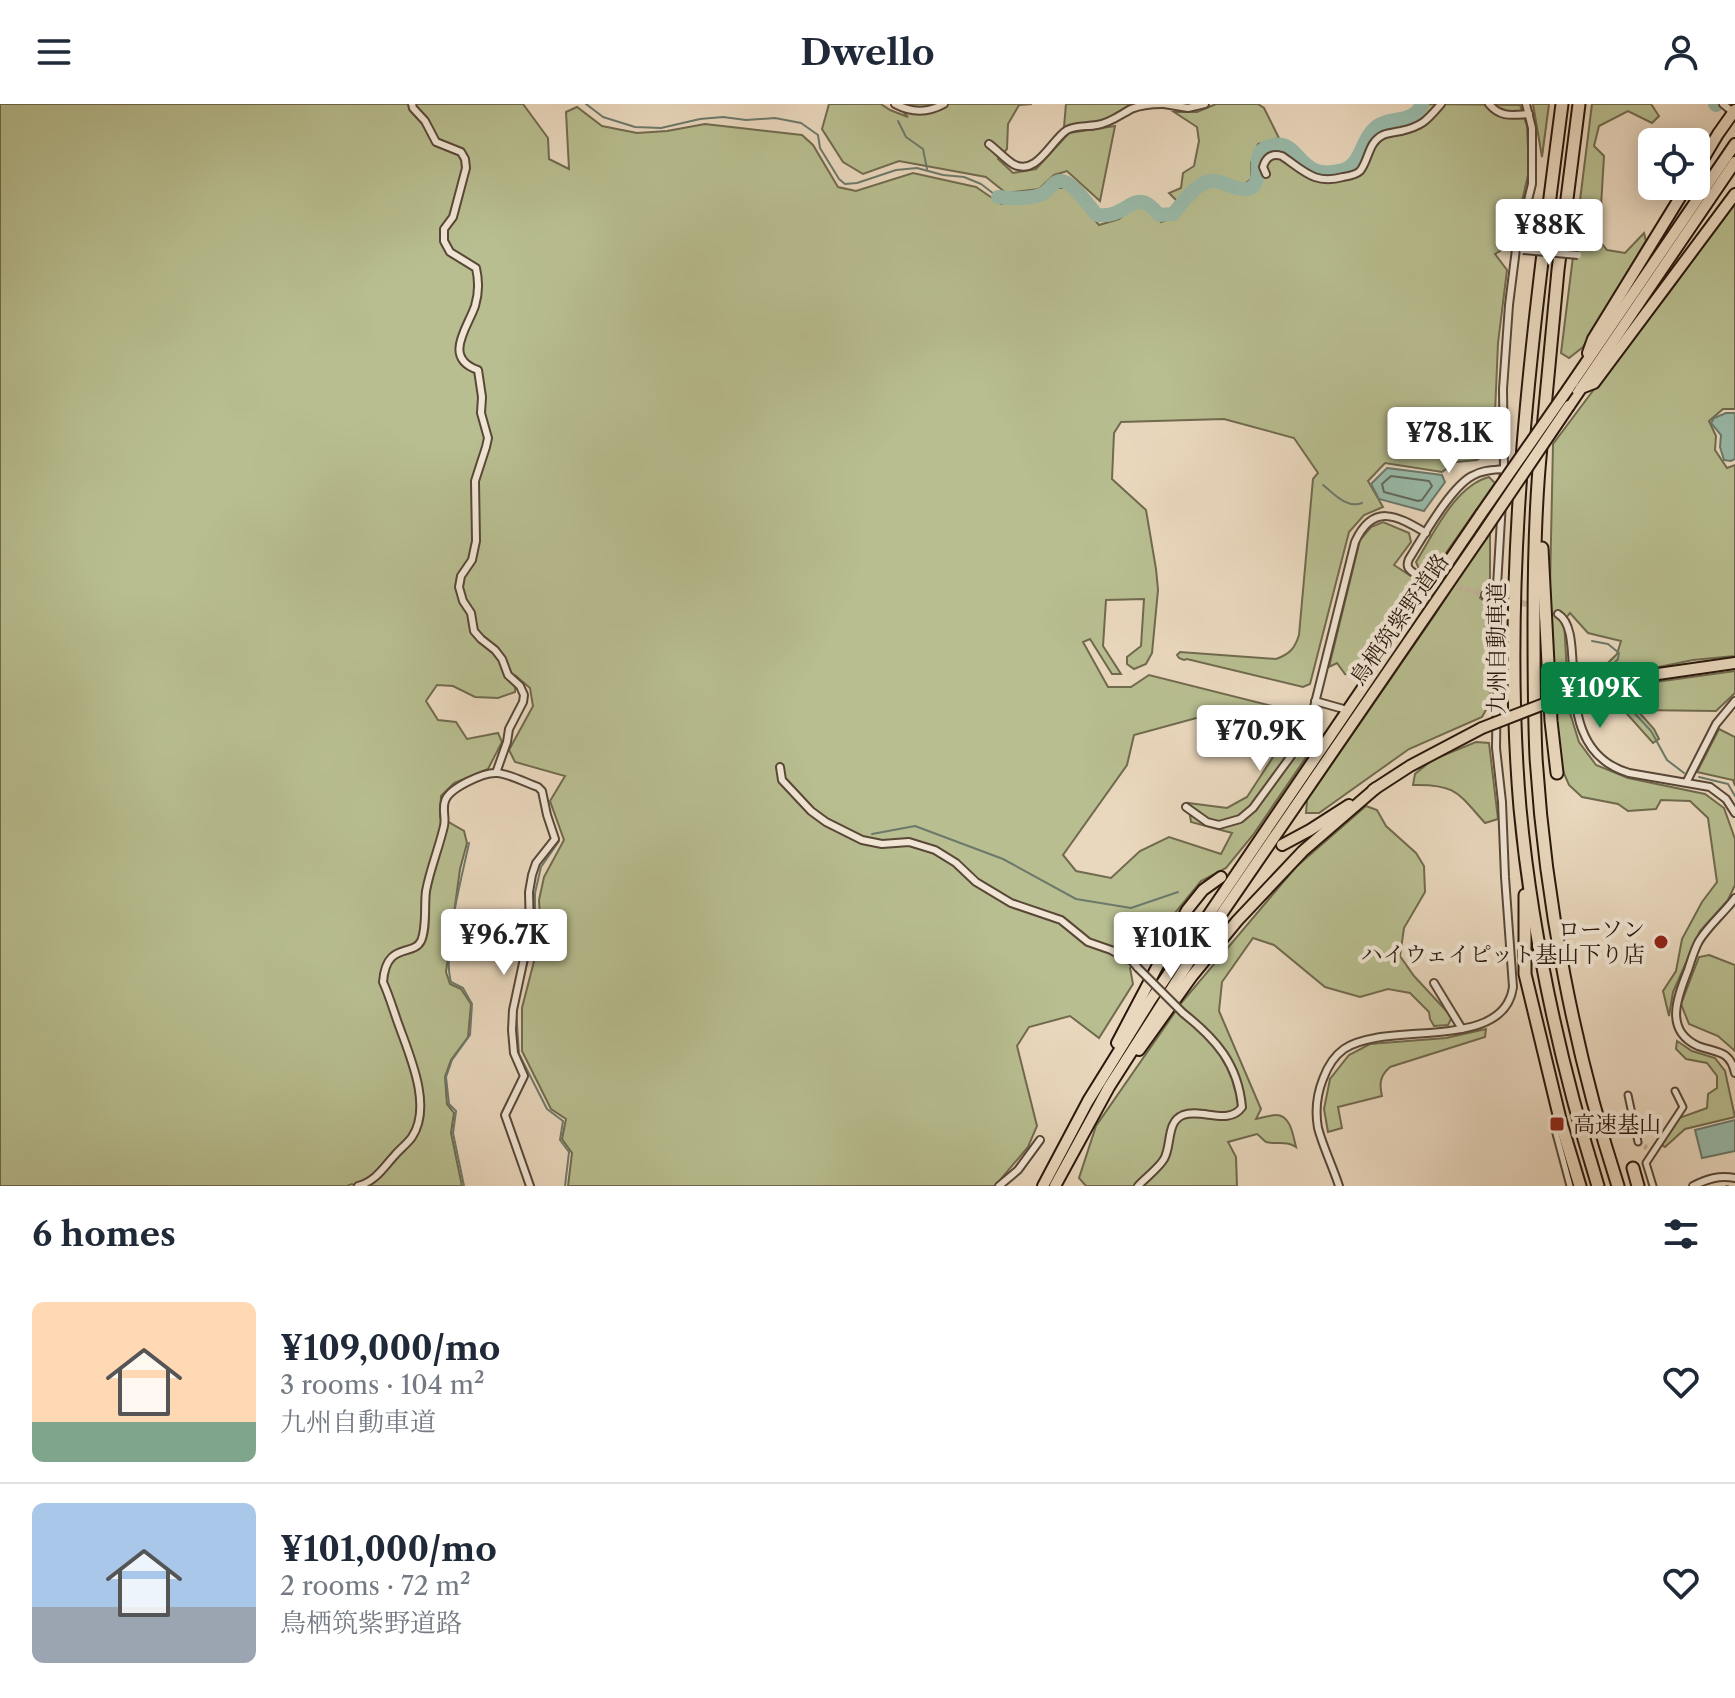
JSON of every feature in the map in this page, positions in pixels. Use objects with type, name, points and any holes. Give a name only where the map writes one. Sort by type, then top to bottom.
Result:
[{"type":"highway","name":"九州自動車道","points":[[1562,104],[1540,281],[1520,494],[1516,711],[1520,806],[1538,945],[1573,1101],[1598,1186]]},
{"type":"highway","name":"九州自動車道","points":[[1579,104],[1558,270],[1538,472],[1534,580],[1536,756],[1560,946],[1602,1136],[1618,1186]]},
{"type":"highway","points":[[1538,472],[1551,721],[1557,773]]},
{"type":"highway","points":[[1525,854],[1525,974],[1561,1123],[1580,1186]]},
{"type":"highway","points":[[1633,1168],[1638,1186]]},
{"type":"main road","points":[[1710,149],[1734,112]]},
{"type":"main road","name":"鳥栖筑紫野道路","points":[[1055,1186],[1150,1001],[1734,146]]},
{"type":"main road","name":"鳥栖筑紫野道路","points":[[1043,1186],[1088,1101],[1106,1083],[1735,162]]},
{"type":"main road","points":[[1581,388],[1594,383],[1735,194]]},
{"type":"main road","points":[[1582,370],[1593,339],[1678,200]]},
{"type":"main road","points":[[1282,845],[1410,766],[1482,728],[1562,697],[1644,676],[1735,663]]},
{"type":"main road","points":[[1106,1083],[1147,1040],[1192,976],[1237,921],[1303,851],[1376,788]]},
{"type":"main road","points":[[1106,1083],[1123,1030],[1187,910],[1203,890],[1221,877]]},
{"type":"street","points":[[412,104],[436,142],[461,152],[465,159],[466,168],[453,217],[444,229],[444,241],[450,252],[476,268],[479,282],[475,306],[459,339],[462,358],[471,368],[478,370],[481,413],[488,438],[475,481],[476,541],[472,560],[461,576],[459,587],[471,613],[474,631],[495,650],[508,675],[520,686],[524,695],[509,729],[496,773]]},
{"type":"street","points":[[895,104],[906,110],[918,111],[935,109],[944,104]]},
{"type":"street","points":[[989,144],[1014,165],[1023,167],[1040,159],[1060,134],[1072,127],[1110,122],[1132,109],[1148,105],[1188,108],[1205,104]]},
{"type":"street","points":[[1266,174],[1263,167],[1265,160],[1277,154],[1313,178],[1323,181],[1356,174],[1382,136],[1415,128],[1426,122],[1441,104]]},
{"type":"street","points":[[1489,104],[1506,116],[1529,114]]},
{"type":"street","points":[[1723,104],[1734,112]]},
{"type":"street","points":[[1339,1186],[1318,1127],[1316,1105],[1327,1068],[1343,1050],[1365,1039],[1462,1029],[1489,1021],[1502,1011],[1512,997],[1502,802],[1496,748],[1497,669],[1494,636],[1504,469],[1503,389],[1509,305],[1532,184],[1532,128],[1526,105]]},
{"type":"street","points":[[1519,250],[1578,255]]},
{"type":"street","points":[[1414,573],[1407,565],[1457,488],[1472,476],[1488,470],[1504,469]]},
{"type":"street","points":[[1186,807],[1207,822],[1219,825],[1240,819],[1253,808],[1291,756],[1307,727],[1315,701],[1360,530],[1378,517],[1391,516],[1401,518],[1426,533]]},
{"type":"street","points":[[1485,595],[1504,597]]},
{"type":"street","points":[[1558,614],[1565,618],[1570,630],[1576,704],[1594,752],[1617,769],[1710,787],[1726,799],[1735,813]]},
{"type":"street","points":[[1315,701],[1347,710]]},
{"type":"street","points":[[1687,781],[1716,724],[1735,701]]},
{"type":"street","points":[[780,767],[782,780],[811,811],[826,822],[862,840],[882,844],[909,842],[935,850],[956,863],[976,882],[1011,903],[1061,920],[1088,942],[1132,961],[1217,1043],[1237,1078],[1242,1107],[1238,1113],[1231,1115],[1204,1113],[1180,1116],[1172,1126],[1167,1153],[1138,1186]]},
{"type":"street","points":[[358,1186],[376,1178],[412,1138],[418,1122],[419,1085],[383,982],[384,968],[391,958],[401,951],[415,948],[421,940],[426,891],[444,824],[444,802],[449,793],[465,783],[496,773],[542,791],[555,839],[536,863],[532,875],[530,930],[515,995],[512,1030],[514,1053],[524,1076],[505,1115],[530,1186]]},
{"type":"street","points":[[1735,898],[1698,943],[1675,1012],[1683,1034],[1691,1042],[1724,1054],[1735,1073]]},
{"type":"street","points":[[1434,983],[1462,1029]]},
{"type":"street","points":[[1653,1186],[1646,1163],[1650,1150],[1683,1107],[1675,1091]]},
{"type":"street","points":[[1628,1095],[1638,1142]]},
{"type":"street","points":[[1554,1126],[1570,1186]]},
{"type":"street","points":[[999,1186],[1018,1170],[1040,1140]]},
{"type":"street","points":[[1693,1186],[1723,1176],[1735,1178]]},
{"type":"shaded area","points":[[0,104],[523,104],[548,138],[549,159],[569,169],[566,112],[577,107],[602,126],[637,133],[705,124],[802,135],[813,145],[838,187],[856,191],[913,173],[976,187],[1001,204],[1045,199],[1056,188],[1068,188],[1099,225],[1119,219],[1134,206],[1146,206],[1161,222],[1176,217],[1195,194],[1214,184],[1243,193],[1251,192],[1258,183],[1264,155],[1277,148],[1290,153],[1314,174],[1330,175],[1348,170],[1359,161],[1375,133],[1414,118],[1426,104],[1520,105],[1527,126],[1529,171],[1512,244],[1495,254],[1507,270],[1498,343],[1494,436],[1487,453],[1477,460],[1456,462],[1442,472],[1385,463],[1368,481],[1383,507],[1364,515],[1349,532],[1310,684],[1303,687],[1184,660],[1177,655],[1180,652],[1276,659],[1296,644],[1313,479],[1318,473],[1294,438],[1224,419],[1121,422],[1114,433],[1112,479],[1146,510],[1158,590],[1152,653],[1146,664],[1134,669],[1127,664],[1127,657],[1141,646],[1144,599],[1106,600],[1103,646],[1121,674],[1112,674],[1090,639],[1083,642],[1108,687],[1131,687],[1149,675],[1320,718],[1322,734],[1253,835],[1226,868],[1201,881],[1130,968],[1133,984],[1099,1038],[1070,1016],[1029,1027],[1017,1046],[1037,1126],[1028,1147],[995,1186],[568,1186],[572,1153],[562,1139],[566,1119],[551,1109],[522,1051],[522,1008],[541,934],[539,900],[544,877],[564,840],[550,801],[565,776],[515,762],[509,750],[533,706],[530,688],[516,676],[515,692],[498,698],[475,697],[453,686],[437,685],[426,701],[438,720],[456,722],[467,739],[498,733],[502,742],[488,769],[454,783],[441,796],[440,817],[464,831],[467,843],[460,869],[446,972],[450,984],[461,989],[471,1004],[468,1037],[451,1060],[445,1077],[447,1104],[454,1113],[451,1133],[462,1186],[0,1186]],"holes":[[[1211,714],[1288,734],[1247,797],[1227,808],[1188,803],[1191,822],[1232,833],[1221,854],[1169,837],[1140,851],[1111,878],[1076,871],[1063,855],[1127,765],[1134,735]]]},
{"type":"shaded area","points":[[829,104],[881,104],[908,117],[896,104],[1032,104],[1019,105],[1008,124],[1007,149],[998,159],[1013,173],[1036,169],[1069,133],[1115,126],[1100,201],[1067,171],[1054,175],[1039,189],[1006,193],[986,177],[899,161],[863,174],[843,162],[822,129]]},
{"type":"shaded area","points":[[1066,104],[1131,104],[1105,120],[1064,127]]},
{"type":"shaded area","points":[[1216,104],[1258,104],[1264,108],[1279,138],[1258,144],[1251,163],[1251,179],[1243,185],[1207,179],[1178,202],[1169,193],[1181,188],[1183,173],[1194,166],[1199,141],[1197,127],[1174,112],[1197,112]]},
{"type":"shaded area","points":[[1533,104],[1549,104],[1542,157]]},
{"type":"shaded area","points":[[1592,104],[1651,104],[1659,116],[1652,123],[1628,111],[1599,126],[1594,146],[1604,156],[1599,240],[1607,250],[1625,253],[1644,233],[1646,241],[1583,347],[1569,358],[1561,353]]},
{"type":"shaded area","points":[[1735,202],[1735,409],[1723,409],[1709,421],[1716,436],[1715,450],[1727,468],[1735,465],[1735,656],[1693,660],[1639,671],[1642,684],[1735,671],[1735,693],[1716,711],[1637,710],[1659,739],[1653,743],[1612,697],[1582,700],[1580,690],[1617,654],[1621,641],[1588,633],[1570,613],[1564,620],[1569,710],[1579,742],[1596,765],[1628,778],[1705,794],[1724,808],[1735,839],[1735,885],[1728,900],[1700,931],[1673,992],[1669,1016],[1663,991],[1676,971],[1682,939],[1717,882],[1708,818],[1690,801],[1661,800],[1656,809],[1628,811],[1618,804],[1582,797],[1569,785],[1562,769],[1555,714],[1550,587],[1553,444]]},
{"type":"shaded area","points":[[1489,477],[1495,483],[1360,676],[1345,674],[1337,663],[1329,667],[1360,540],[1371,527],[1383,522],[1409,533],[1411,542],[1394,565],[1411,576],[1419,569],[1416,562],[1456,500],[1477,482]]},
{"type":"shaded area","points":[[1490,530],[1490,578],[1480,598],[1487,603],[1485,618],[1491,701],[1482,717],[1409,749],[1319,813],[1306,813],[1307,800]]},
{"type":"shaded area","points":[[1719,729],[1735,737],[1735,786],[1733,780],[1697,772]]},
{"type":"shaded area","points":[[1476,742],[1489,743],[1498,819],[1485,823],[1455,792],[1439,786],[1413,785],[1415,774],[1432,760]]},
{"type":"shaded area","points":[[1366,806],[1377,810],[1386,826],[1416,853],[1424,866],[1425,892],[1404,928],[1400,956],[1452,1017],[1448,1025],[1434,1026],[1429,1012],[1410,993],[1388,989],[1360,997],[1325,987],[1274,945],[1253,938],[1222,982],[1219,1011],[1261,1109],[1256,1119],[1276,1115],[1285,1118],[1296,1147],[1266,1142],[1257,1134],[1228,1142],[1236,1157],[1237,1186],[1086,1186],[1079,1178],[1096,1126],[1182,1002],[1296,867]]},
{"type":"shaded area","points":[[1709,955],[1735,965],[1735,1051],[1718,1036],[1689,1024],[1681,1004],[1699,957]]},
{"type":"shaded area","points":[[1486,1029],[1485,1037],[1390,1067],[1381,1080],[1382,1096],[1338,1107],[1342,1128],[1328,1132],[1324,1109],[1330,1079],[1349,1055],[1370,1044],[1446,1038]]},
{"type":"shaded area","points":[[1677,1041],[1692,1051],[1715,1058],[1725,1071],[1735,1117],[1685,1129],[1665,1147],[1657,1142],[1679,1118],[1707,1108],[1708,1094],[1717,1088],[1717,1076],[1707,1063],[1686,1059],[1676,1049]]},
{"type":"water","points":[[1735,413],[1735,459],[1731,461],[1724,460],[1720,447],[1721,435],[1711,423],[1714,418]]},
{"type":"water","points":[[1387,468],[1442,475],[1445,482],[1424,511],[1379,499],[1371,484]]},
{"type":"water","points":[[1735,1120],[1735,1151],[1702,1158],[1695,1130]]},
{"type":"waterway","points":[[586,104],[603,117],[635,127],[661,128],[723,117],[746,120],[775,118],[801,123],[818,135],[820,148],[845,184],[896,170],[917,168],[964,177],[981,184],[998,197]]},
{"type":"waterway","points":[[998,197],[1035,196],[1061,181],[1073,188],[1097,215],[1108,215],[1137,202],[1151,206],[1159,215],[1173,214],[1191,193],[1209,181],[1241,189],[1251,188],[1257,178],[1259,155],[1266,147],[1283,145],[1317,171],[1343,170],[1358,157],[1376,127],[1413,115],[1422,104]]},
{"type":"waterway","points":[[898,121],[906,137],[923,149],[927,169]]},
{"type":"waterway","points":[[1323,485],[1346,502],[1362,503]]},
{"type":"waterway","points":[[1592,641],[1608,644],[1619,653],[1618,659],[1608,670],[1611,681]]},
{"type":"waterway","points":[[1613,687],[1651,731],[1667,760],[1684,773]]},
{"type":"waterway","points":[[1699,777],[1728,784],[1735,796]]},
{"type":"waterway","points":[[872,834],[915,826],[1003,859],[1076,899],[1131,908],[1178,892]]},
{"type":"waterway","points":[[559,841],[541,867],[535,893],[535,930],[516,1009],[519,1054],[547,1109],[563,1121],[560,1140],[569,1152],[565,1186]]},
{"type":"waterway","points":[[464,1186],[453,1133],[456,1111],[449,1104],[446,1077],[452,1060],[470,1035],[472,1004],[463,988],[451,982],[449,968],[454,913],[469,843]]},
{"type":"tunnel","points":[[1414,573],[1437,580]]},
{"type":"tunnel","points":[[1448,584],[1485,595]]},
{"type":"tunnel","points":[[1504,597],[1535,607]]},
{"type":"tunnel","points":[[1638,1142],[1647,1148]]},
{"type":"place","name":"ローソン ハイウェイピット基山下り店","points":[[1661,942]]},
{"type":"place","name":"高速基山","points":[[1557,1124]]}]
